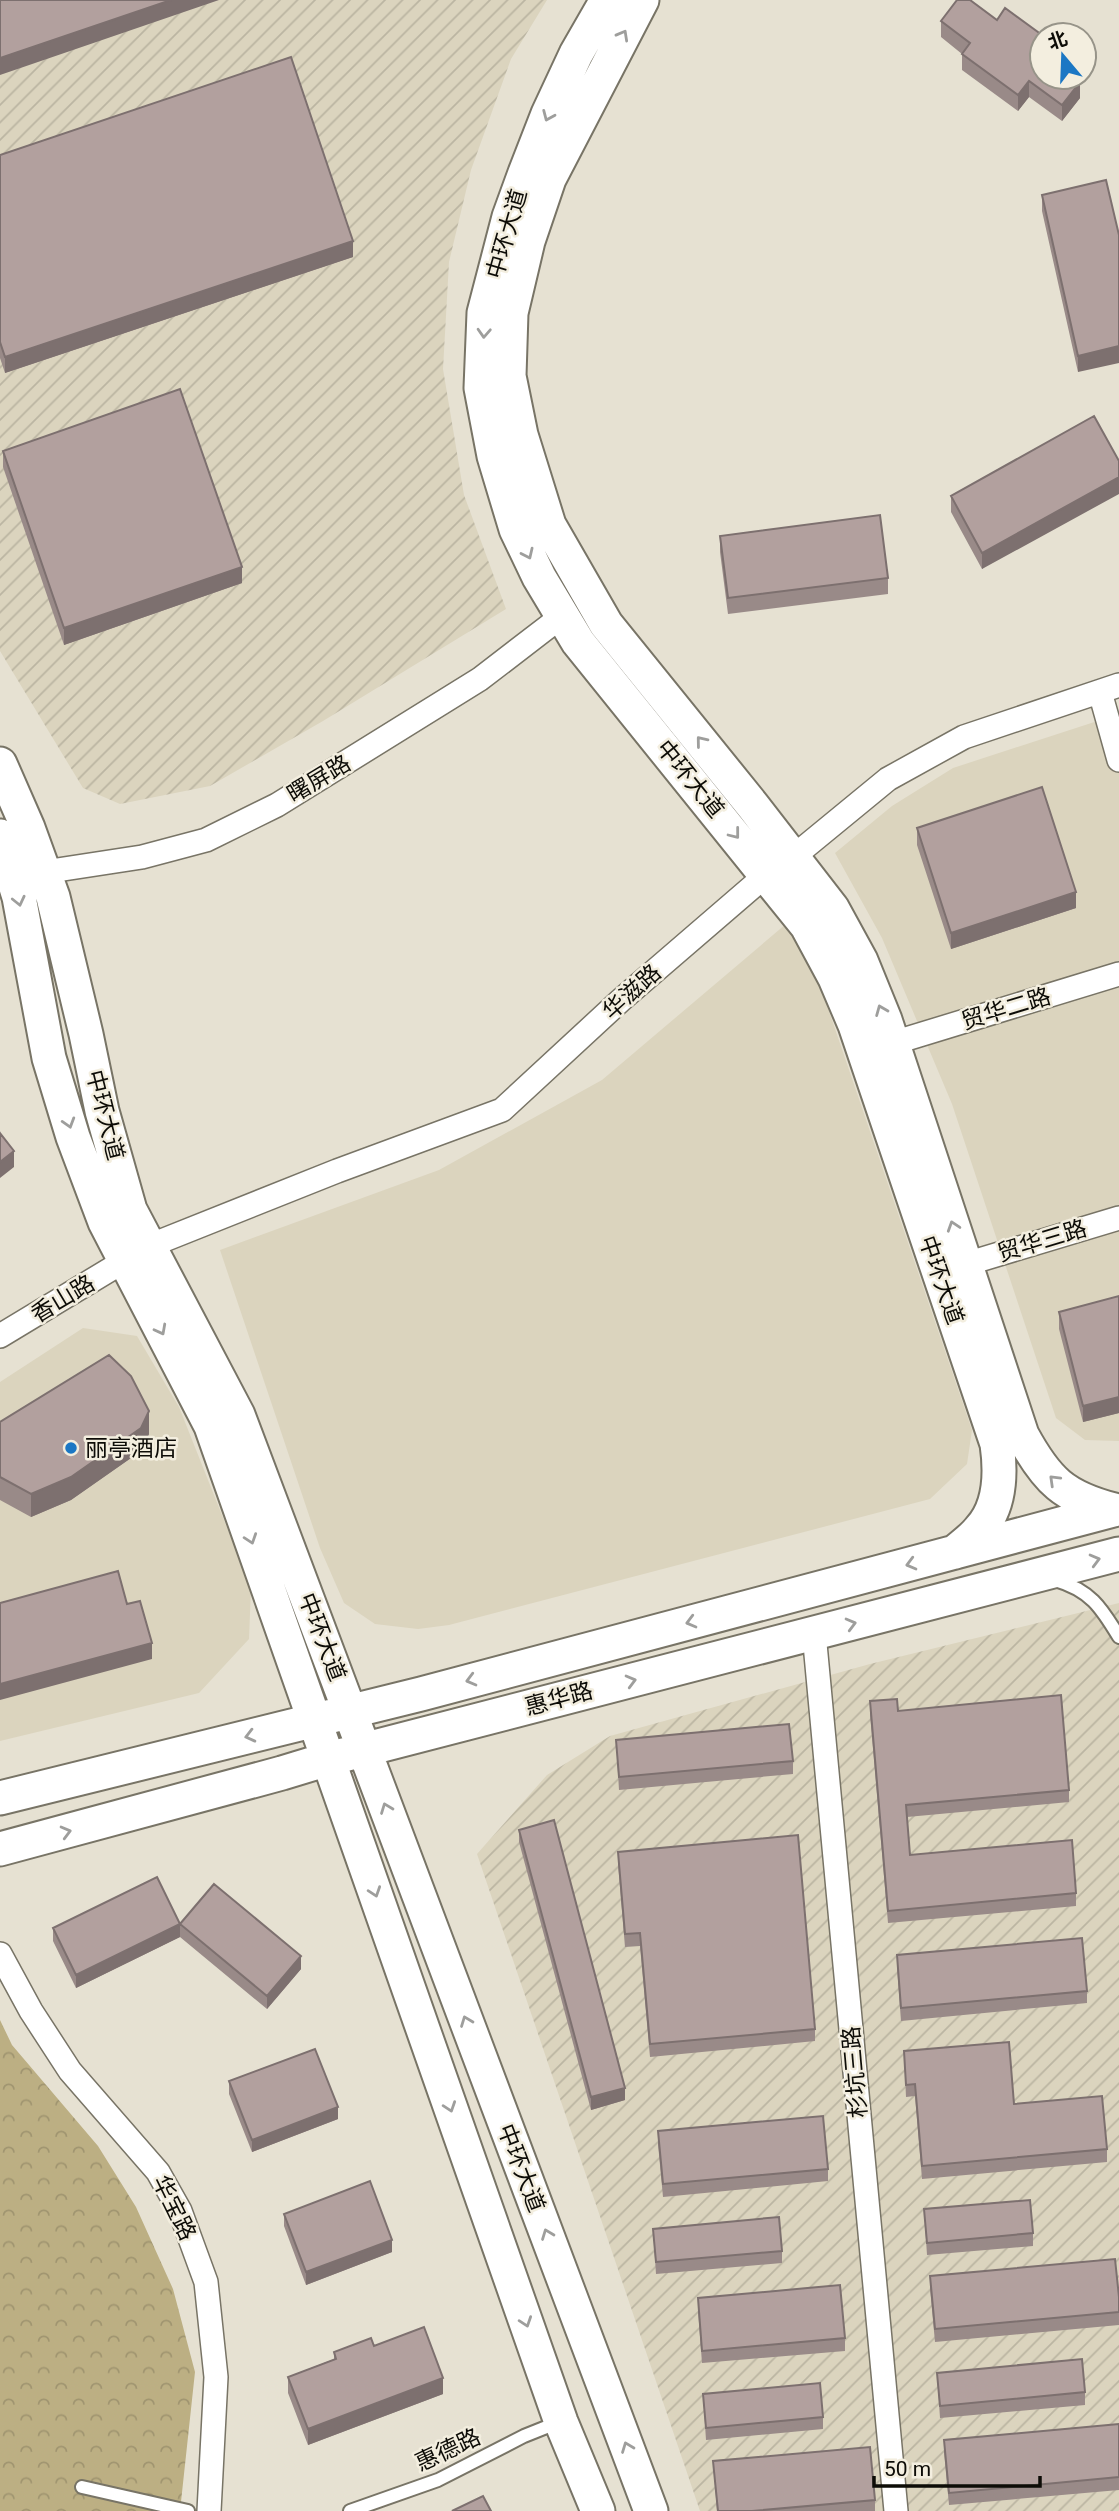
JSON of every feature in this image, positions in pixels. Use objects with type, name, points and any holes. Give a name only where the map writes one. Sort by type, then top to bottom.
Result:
[{"type":"street","name":"中环大道","points":[[607,0],[590,62],[528,241],[511,313],[509,376],[521,435],[549,525],[606,624],[780,866],[855,1025],[997,1444],[1001,1470],[995,1501],[982,1528],[955,1552]]},
{"type":"street","name":"中环大道","points":[[642,0],[548,114],[509,217],[484,313],[481,388],[494,456],[516,529],[539,577],[578,642],[780,866],[832,908],[861,961],[892,1043],[1023,1435],[1038,1464],[1059,1486],[1084,1502],[1117,1509]]},
{"type":"street","name":"曙屏路","points":[[44,872],[142,857],[206,840],[276,805],[480,679],[562,616]]},
{"type":"street","name":"华滋路","points":[[137,1254],[337,1171],[502,1110],[621,1000],[888,779],[964,737],[1109,688]]},
{"type":"street","points":[[1109,688],[1119,760]]},
{"type":"street","name":"中环大道","points":[[0,764],[29,828],[53,897],[105,1124],[130,1210],[137,1254],[211,1426],[561,2421],[598,2511]]},
{"type":"street","name":"中环大道","points":[[0,836],[19,897],[49,1058],[73,1137],[100,1210],[137,1254],[239,1415],[651,2511]]},
{"type":"street","name":"贸华二路","points":[[892,1043],[1119,974]]},
{"type":"street","name":"贸华三路","points":[[966,1264],[1119,1218]]},
{"type":"street","name":"香山路","points":[[0,1336],[137,1254]]},
{"type":"street","name":"惠华路","points":[[0,1798],[350,1711],[1117,1509]]},
{"type":"street","name":"惠华路","points":[[0,1849],[328,1759],[1119,1554]]},
{"type":"street","name":"杉坑三路","points":[[814,1633],[896,2511]]},
{"type":"street","name":"华宝路","points":[[0,1954],[31,2011],[70,2071],[158,2172],[180,2211],[206,2282],[216,2376],[209,2511]]},
{"type":"lane","points":[[1038,1575],[1072,1585],[1099,1604],[1119,1637]]},
{"type":"lane","name":"惠德路","points":[[350,2511],[438,2480],[524,2436],[561,2421]]},
{"type":"lane","points":[[82,2487],[188,2511]]},
{"type":"shaded area","points":[[0,0],[547,0],[511,59],[471,170],[449,262],[443,369],[464,495],[506,609],[323,721],[210,786],[120,804],[83,788],[0,651]]},
{"type":"shaded area","points":[[1119,714],[1119,1441],[1085,1440],[1056,1418],[952,1104],[882,938],[835,853],[892,806],[953,768]]},
{"type":"shaded area","points":[[786,924],[817,976],[972,1430],[967,1464],[930,1499],[449,1625],[418,1629],[375,1624],[344,1603],[320,1548],[220,1250],[439,1170],[602,1080]]},
{"type":"shaded area","points":[[83,1328],[137,1336],[179,1407],[251,1588],[249,1639],[199,1693],[0,1741],[0,1382]]},
{"type":"shaded area","points":[[1119,1603],[1119,2511],[700,2511],[477,1854],[547,1775],[610,1736],[870,1664]]},
{"type":"green space","points":[[0,2020],[12,2045],[98,2146],[136,2207],[173,2289],[195,2372],[180,2511],[0,2511]]},
{"type":"building","points":[[0,0],[171,0],[0,58]]},
{"type":"building","points":[[957,0],[970,0],[997,20],[1005,8],[1028,25],[1028,82],[1018,95],[962,54],[970,43],[941,21]]},
{"type":"building","points":[[291,57],[353,241],[5,357],[0,342],[0,155]]},
{"type":"building","points":[[1043,91],[1073,91],[1062,105]]},
{"type":"building","points":[[1106,180],[1119,235],[1119,346],[1078,356],[1042,195]]},
{"type":"building","points":[[180,389],[242,567],[64,628],[3,451]]},
{"type":"building","points":[[1094,416],[1119,461],[1119,477],[982,553],[951,496]]},
{"type":"building","points":[[880,515],[888,578],[728,598],[720,536]]},
{"type":"building","points":[[1042,787],[1076,892],[951,933],[917,828]]},
{"type":"building","points":[[0,1133],[14,1151],[0,1162]]},
{"type":"building","points":[[1119,1296],[1119,1397],[1083,1406],[1059,1312]]},
{"type":"building","name":"丽亭酒店","points":[[109,1355],[131,1376],[149,1411],[141,1428],[71,1477],[31,1494],[0,1477],[0,1422]]},
{"type":"building","points":[[118,1571],[127,1604],[140,1601],[152,1643],[0,1684],[0,1603]]},
{"type":"building","points":[[1061,1695],[1069,1790],[906,1805],[910,1855],[1072,1840],[1076,1893],[888,1911],[870,1701],[897,1699],[898,1711]]},
{"type":"building","points":[[789,1724],[793,1761],[619,1777],[616,1740]]},
{"type":"building","points":[[554,1820],[625,2088],[591,2097],[519,1830]]},
{"type":"building","points":[[798,1835],[815,2029],[650,2044],[640,1933],[625,1934],[618,1852]]},
{"type":"building","points":[[157,1877],[180,1924],[76,1975],[53,1928]]},
{"type":"building","points":[[214,1884],[301,1956],[267,1996],[180,1924]]},
{"type":"building","points":[[1082,1938],[1087,1991],[901,2008],[897,1955]]},
{"type":"building","points":[[1009,2042],[1014,2104],[1102,2096],[1107,2149],[922,2166],[915,2084],[906,2085],[904,2051]]},
{"type":"building","points":[[315,2049],[338,2107],[252,2140],[229,2081]]},
{"type":"building","points":[[823,2116],[828,2169],[663,2184],[658,2131]]},
{"type":"building","points":[[370,2181],[392,2240],[306,2272],[284,2214]]},
{"type":"building","points":[[1030,2200],[1033,2233],[927,2243],[924,2209]]},
{"type":"building","points":[[779,2217],[782,2251],[656,2262],[653,2229]]},
{"type":"building","points":[[1115,2259],[1119,2312],[935,2329],[930,2276]]},
{"type":"building","points":[[840,2285],[845,2338],[702,2351],[698,2298]]},
{"type":"building","points":[[424,2327],[443,2378],[308,2429],[288,2377],[336,2359],[334,2352],[371,2338],[374,2346]]},
{"type":"building","points":[[1082,2359],[1085,2392],[940,2406],[937,2373]]},
{"type":"building","points":[[820,2383],[823,2417],[706,2428],[703,2394]]},
{"type":"building","points":[[1119,2424],[1119,2477],[949,2493],[944,2440]]},
{"type":"building","points":[[870,2447],[875,2500],[752,2511],[718,2511],[713,2461]]},
{"type":"building","points":[[483,2496],[491,2511],[452,2511]]},
{"type":"place","name":"丽亭酒店","points":[[71,1448]]}]
